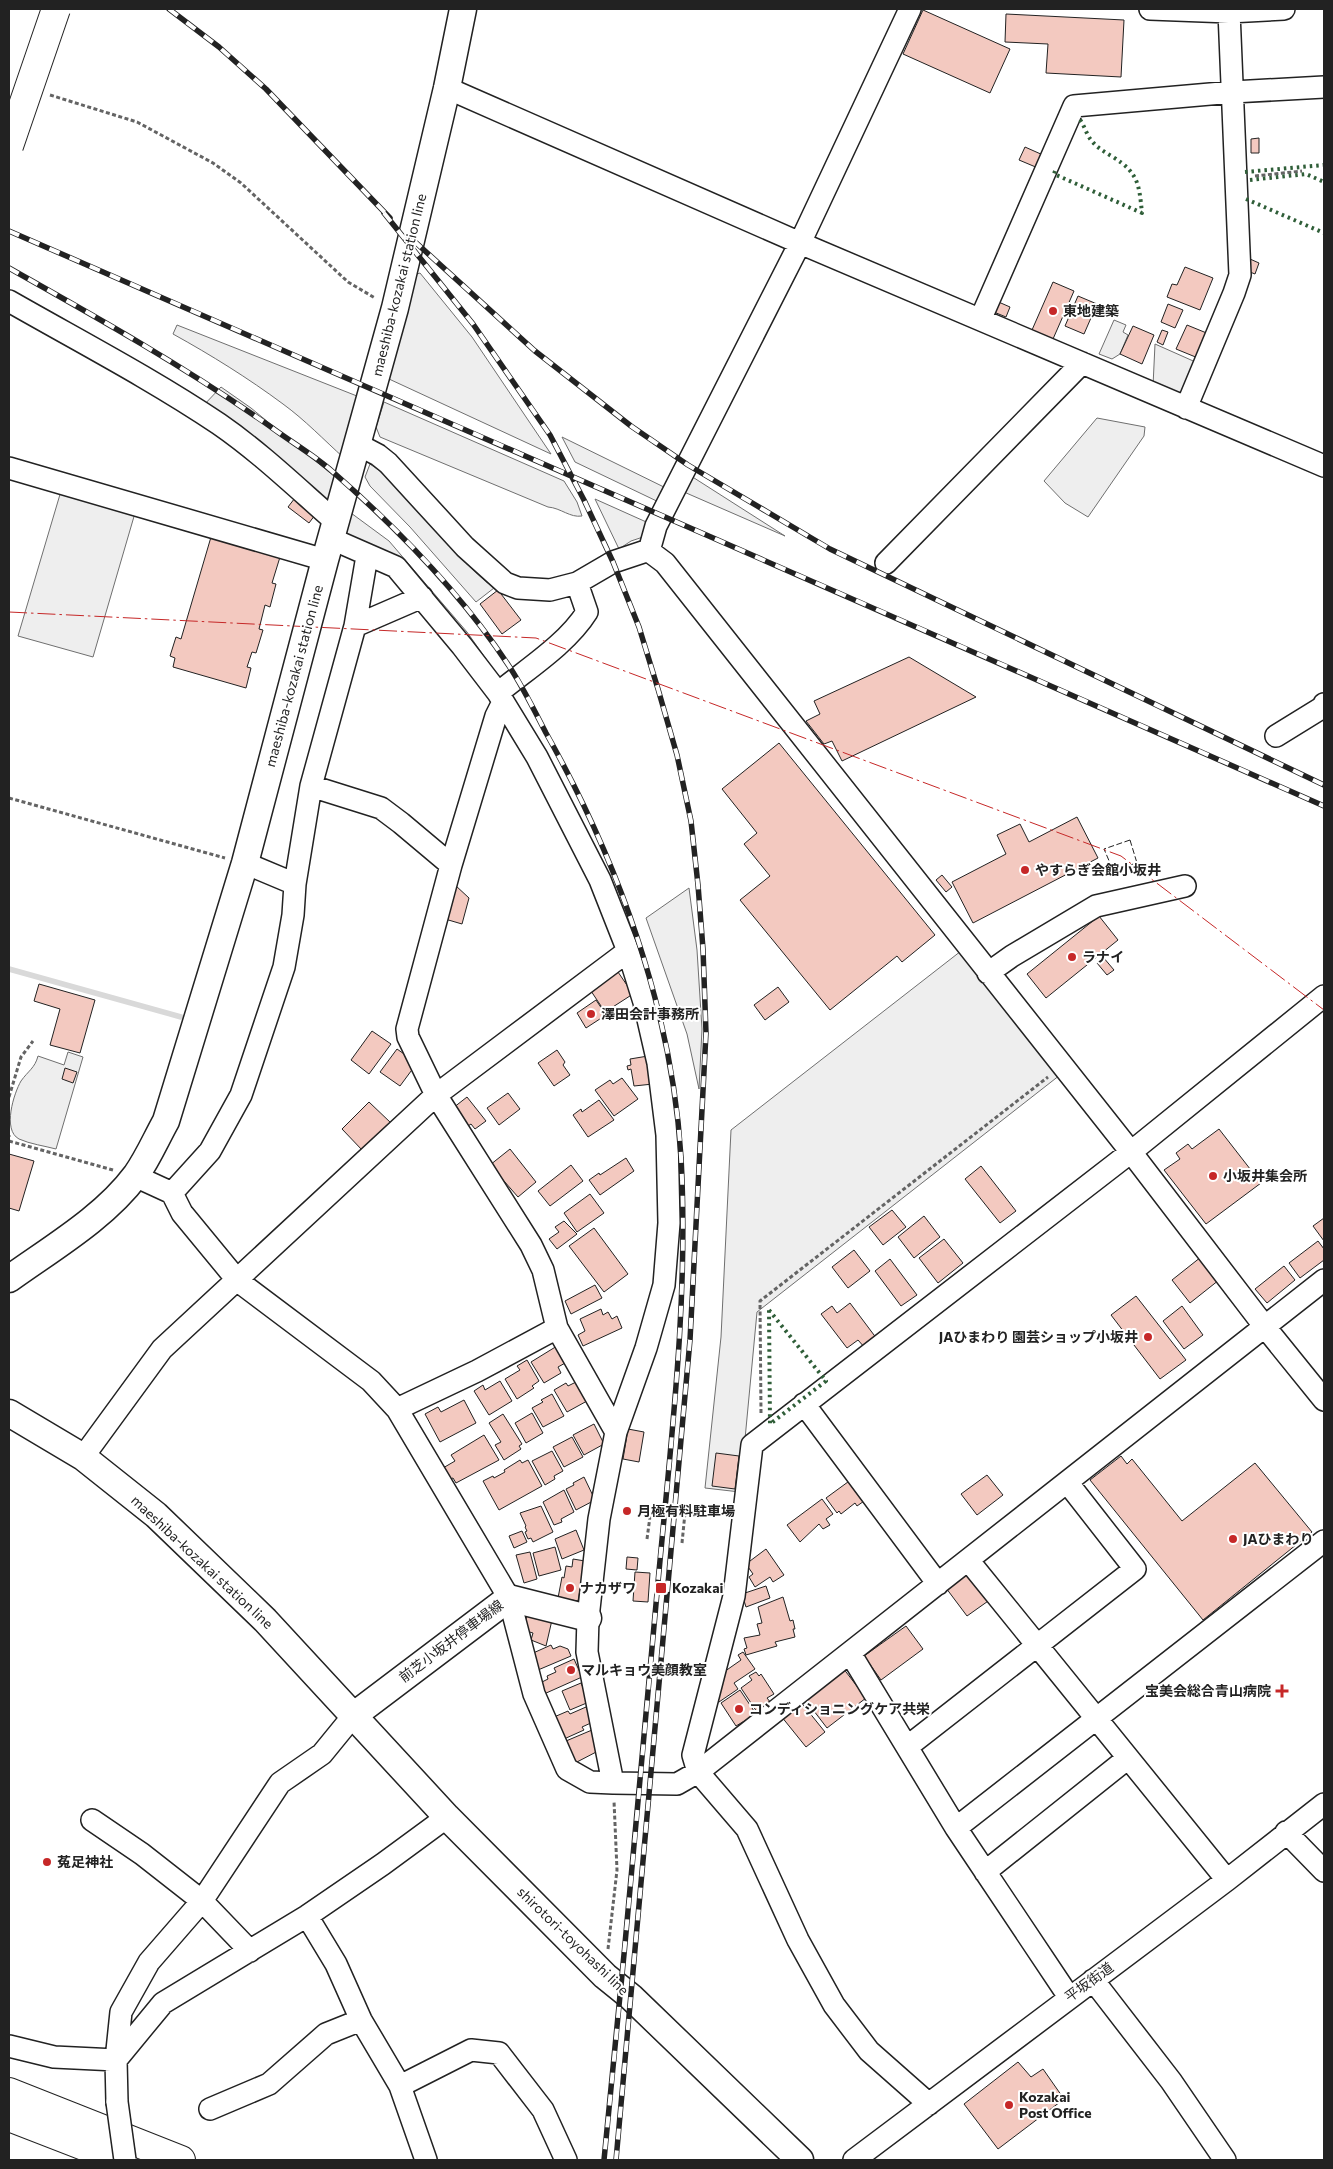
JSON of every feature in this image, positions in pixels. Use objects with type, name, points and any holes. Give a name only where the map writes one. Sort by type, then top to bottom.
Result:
[{"type":"highway","points":[[9,146],[56,9]]},
{"type":"highway","points":[[9,2092],[181,2160]]},
{"type":"highway","points":[[9,2117],[120,2160]]},
{"type":"main road","name":"maeshiba-kozakai station line","points":[[9,1278],[106,1207],[135,1176],[150,1153],[166,1121],[245,863],[395,308],[447,88],[463,9]]},
{"type":"main road","name":"maeshiba-kozakai station line","points":[[9,1413],[83,1457],[156,1515],[265,1620],[353,1716]]},
{"type":"main road","name":"前芝小坂井停車場線","points":[[353,1716],[509,1598],[588,1618]]},
{"type":"main road","name":"shirotori-toyohashi line","points":[[353,1716],[447,1817],[605,1976],[638,2004],[800,2160]]},
{"type":"street","points":[[648,552],[656,526],[800,243],[910,9]]},
{"type":"street","points":[[1150,9],[1230,12],[1284,9]]},
{"type":"street","points":[[1186,408],[1238,284],[1240,262],[1230,12]]},
{"type":"street","points":[[447,88],[800,243],[981,318],[1324,466]]},
{"type":"street","points":[[981,318],[1074,106],[1233,92],[1324,88]]},
{"type":"street","points":[[9,301],[168,392],[220,425],[260,456],[331,540]]},
{"type":"street","points":[[886,563],[1082,363]]},
{"type":"street","points":[[357,444],[378,455],[388,464],[465,547],[505,583],[518,588],[550,590],[577,583],[613,562],[633,554],[648,552],[665,563],[1131,1152],[1265,1327],[1324,1400]]},
{"type":"street","points":[[9,468],[331,540],[396,568],[422,597],[501,698],[537,757],[600,880],[628,951],[644,1002],[658,1063],[668,1135],[669,1223],[664,1285],[646,1348],[616,1432],[599,1518],[588,1618],[587,1652],[613,1783]]},
{"type":"street","points":[[172,1193],[210,1151],[241,1094],[284,967],[311,786],[355,626],[367,556]]},
{"type":"street","points":[[577,583],[587,612],[581,622],[501,698],[451,865],[407,1029],[408,1037],[436,1095],[531,1245],[543,1270],[557,1328],[616,1432]]},
{"type":"street","points":[[355,626],[422,597]]},
{"type":"street","points":[[1276,736],[1324,704]]},
{"type":"street","points":[[311,786],[381,808],[451,865]]},
{"type":"street","points":[[245,863],[295,884]]},
{"type":"street","points":[[988,973],[1012,956],[1096,906],[1185,886]]},
{"type":"street","points":[[83,1457],[162,1349],[238,1281],[436,1095],[628,951]]},
{"type":"street","points":[[930,2104],[869,2051],[834,2005],[798,1940],[747,1829],[698,1772],[693,1755],[734,1596],[752,1445],[1131,1152],[1324,996]]},
{"type":"street","points":[[135,1176],[172,1193],[182,1213],[238,1281],[371,1381],[397,1409],[509,1598],[534,1694],[567,1769],[590,1782],[677,1784],[698,1772],[1324,1280]]},
{"type":"street","points":[[397,1409],[477,1371],[557,1328]]},
{"type":"street","points":[[804,1404],[938,1584]]},
{"type":"street","points":[[907,1747],[1135,1569],[1067,1482]]},
{"type":"street","points":[[956,1828],[1324,1541]]},
{"type":"street","points":[[968,1560],[1227,1880]]},
{"type":"street","points":[[850,1653],[956,1828],[1069,1997]]},
{"type":"street","points":[[125,2160],[117,2102],[116,2060],[121,2012],[149,1962],[202,1901],[280,1783],[322,1754],[353,1716]]},
{"type":"street","points":[[985,1872],[1128,1758]]},
{"type":"street","name":"平坂街道","points":[[854,2160],[1227,1880],[1324,1804]]},
{"type":"street","points":[[116,2060],[163,2003],[307,1916],[447,1817]]},
{"type":"street","points":[[92,1820],[142,1854],[202,1901],[250,1951]]},
{"type":"street","points":[[1286,1832],[1324,1871]]},
{"type":"street","points":[[307,1916],[336,1964],[361,2020],[400,2086],[426,2160]]},
{"type":"street","points":[[1093,1980],[1171,2081],[1226,2160]]},
{"type":"street","points":[[210,2109],[269,2084],[326,2034],[361,2020]]},
{"type":"street","points":[[9,2046],[54,2057],[116,2060]]},
{"type":"street","points":[[400,2086],[471,2050],[499,2053],[543,2110],[566,2160]]},
{"type":"path","points":[[44,93],[137,122],[214,164],[241,183],[348,282],[395,308]]},
{"type":"path","points":[[1237,178],[1302,171]]},
{"type":"path","points":[[9,798],[245,863]]},
{"type":"path","points":[[9,1097],[20,1057],[33,1041]]},
{"type":"path","points":[[761,1438],[760,1301],[1062,1066]]},
{"type":"path","points":[[9,1141],[135,1176]]},
{"type":"path","points":[[647,1539],[651,1509],[685,1513],[682,1543]]},
{"type":"path","points":[[605,1976],[617,1870],[613,1783]]},
{"type":"shaded area","points":[[420,273],[472,337],[551,454],[389,379],[414,275]]},
{"type":"shaded area","points":[[1114,320],[1126,325],[1123,332],[1128,335],[1120,354],[1112,359],[1099,354]]},
{"type":"shaded area","points":[[177,325],[362,398],[344,458],[291,410],[270,394],[173,334]]},
{"type":"shaded area","points":[[1155,344],[1200,364],[1185,399],[1153,386]]},
{"type":"shaded area","points":[[221,387],[251,408],[335,477],[329,504],[202,407]]},
{"type":"shaded area","points":[[384,402],[564,481],[577,502],[582,516],[573,516],[548,507],[380,437],[376,427]]},
{"type":"shaded area","points":[[1097,418],[1145,427],[1144,436],[1088,517],[1065,503],[1044,481]]},
{"type":"shaded area","points":[[562,437],[672,491],[665,505],[575,462]]},
{"type":"shaded area","points":[[370,464],[402,492],[477,574],[494,588],[476,602],[410,527],[370,486],[365,477]]},
{"type":"shaded area","points":[[691,476],[785,536],[684,492]]},
{"type":"shaded area","points":[[61,491],[135,513],[93,657],[18,636]]},
{"type":"shaded area","points":[[595,499],[653,525],[646,536],[631,541],[619,549]]},
{"type":"shaded area","points":[[351,513],[389,541],[467,632],[503,683],[421,589],[343,536]]},
{"type":"shaded area","points":[[689,888],[697,950],[702,1029],[699,1089],[687,1034],[646,918]]},
{"type":"shaded area","points":[[961,951],[1060,1075],[757,1312],[740,1492],[705,1488],[721,1337],[731,1130]]},
{"type":"shaded area","points":[[68,1052],[83,1057],[56,1149],[19,1139],[11,1128],[10,1120],[15,1094],[21,1081],[33,1067],[38,1056],[64,1065]]},
{"type":"building","points":[[923,10],[1010,49],[990,93],[903,54]]},
{"type":"building","points":[[1006,14],[1124,20],[1121,77],[1046,73],[1048,44],[1005,42]]},
{"type":"building","points":[[1259,138],[1259,153],[1251,153],[1251,139]]},
{"type":"building","points":[[1025,147],[1043,155],[1038,168],[1019,160]]},
{"type":"building","points":[[1250,259],[1259,263],[1255,274],[1245,270]]},
{"type":"building","points":[[1185,267],[1213,278],[1200,310],[1167,297],[1172,284],[1177,285]]},
{"type":"building","name":"東地建築","points":[[1053,282],[1074,291],[1053,339],[1032,330]]},
{"type":"building","points":[[1078,296],[1097,304],[1084,334],[1065,326]]},
{"type":"building","points":[[994,300],[1010,307],[1006,317],[989,310]]},
{"type":"building","points":[[1168,304],[1183,310],[1175,328],[1161,322]]},
{"type":"building","points":[[1187,325],[1209,334],[1198,358],[1176,349]]},
{"type":"building","points":[[1133,326],[1154,335],[1142,364],[1120,354]]},
{"type":"building","points":[[1162,330],[1168,332],[1163,345],[1157,342]]},
{"type":"building","points":[[298,494],[318,511],[309,523],[288,507]]},
{"type":"building","points":[[211,537],[280,557],[272,583],[276,584],[270,607],[265,605],[259,629],[263,630],[256,653],[252,652],[247,667],[251,668],[246,688],[173,667],[175,658],[170,656],[176,637],[181,639]]},
{"type":"building","points":[[498,590],[521,620],[502,634],[480,604]]},
{"type":"building","points":[[909,657],[976,697],[842,761],[832,741],[824,744],[806,721],[820,714],[814,701]]},
{"type":"building","points":[[779,743],[935,935],[902,962],[897,956],[830,1010],[740,900],[770,876],[744,844],[757,833],[722,789]]},
{"type":"building","name":"やすらぎ会館小坂井","points":[[1077,817],[1098,858],[973,923],[952,882],[1006,854],[997,835],[1020,824],[1029,842]]},
{"type":"building","points":[[942,875],[952,887],[946,892],[936,880]]},
{"type":"building","points":[[455,885],[469,898],[462,924],[445,919]]},
{"type":"building","name":"ラナイ","points":[[1099,916],[1118,940],[1046,998],[1027,974]]},
{"type":"building","points":[[1103,957],[1114,970],[1107,975],[1097,963]]},
{"type":"building","points":[[618,972],[633,994],[605,1012],[591,991]]},
{"type":"building","points":[[39,984],[95,1000],[80,1053],[50,1045],[60,1009],[34,1001]]},
{"type":"building","points":[[778,987],[789,1002],[765,1020],[754,1005]]},
{"type":"building","name":"澤田会計事務所","points":[[596,1000],[606,1015],[586,1028],[577,1013]]},
{"type":"building","points":[[372,1031],[391,1044],[369,1074],[351,1060]]},
{"type":"building","points":[[397,1049],[417,1063],[400,1086],[380,1072]]},
{"type":"building","points":[[557,1050],[565,1062],[563,1065],[570,1075],[554,1086],[538,1063]]},
{"type":"building","points":[[648,1056],[653,1084],[634,1086],[631,1069],[628,1070],[627,1066],[631,1065],[630,1059]]},
{"type":"building","points":[[65,1068],[77,1072],[73,1083],[62,1079]]},
{"type":"building","points":[[622,1078],[638,1099],[614,1116],[595,1090],[610,1080],[613,1084]]},
{"type":"building","points":[[508,1093],[520,1109],[499,1125],[487,1108]]},
{"type":"building","points":[[467,1097],[486,1121],[475,1129],[471,1124],[468,1126],[453,1108]]},
{"type":"building","points":[[599,1100],[614,1120],[588,1137],[573,1115],[581,1109],[582,1112]]},
{"type":"building","points":[[369,1102],[391,1123],[363,1151],[342,1129]]},
{"type":"building","name":"小坂井集会所","points":[[1219,1129],[1261,1183],[1206,1224],[1164,1170],[1180,1159],[1176,1153],[1188,1144],[1192,1149]]},
{"type":"building","points":[[510,1149],[536,1182],[518,1197],[490,1165]]},
{"type":"building","points":[[9,1154],[34,1161],[19,1211],[9,1208]]},
{"type":"building","points":[[626,1158],[634,1171],[600,1195],[589,1180]]},
{"type":"building","points":[[571,1165],[583,1181],[550,1206],[538,1191]]},
{"type":"building","points":[[981,1166],[1016,1211],[1000,1223],[965,1179]]},
{"type":"building","points":[[590,1194],[604,1213],[577,1232],[564,1213]]},
{"type":"building","points":[[892,1210],[906,1227],[883,1245],[869,1227]]},
{"type":"building","points":[[924,1216],[940,1237],[914,1258],[898,1237]]},
{"type":"building","points":[[1324,1218],[1324,1241],[1313,1226]]},
{"type":"building","points":[[564,1221],[577,1234],[557,1249],[549,1239],[559,1232],[555,1227]]},
{"type":"building","points":[[594,1228],[628,1274],[604,1292],[569,1246]]},
{"type":"building","points":[[944,1239],[963,1263],[938,1283],[919,1258]]},
{"type":"building","points":[[1318,1241],[1324,1249],[1324,1260],[1300,1278],[1289,1263]]},
{"type":"building","points":[[854,1250],[870,1271],[848,1288],[832,1267]]},
{"type":"building","points":[[1201,1257],[1219,1280],[1190,1303],[1172,1280]]},
{"type":"building","points":[[890,1259],[917,1295],[901,1306],[875,1271]]},
{"type":"building","points":[[1284,1266],[1295,1280],[1267,1303],[1255,1289]]},
{"type":"building","points":[[595,1285],[602,1298],[571,1314],[565,1301]]},
{"type":"building","name":"JAひまわり 園芸ショップ小坂井","points":[[1136,1296],[1186,1360],[1160,1379],[1111,1315]]},
{"type":"building","points":[[850,1303],[877,1339],[865,1348],[858,1340],[847,1348],[821,1314],[832,1306],[837,1313]]},
{"type":"building","points":[[1182,1306],[1203,1335],[1184,1349],[1163,1321]]},
{"type":"building","points":[[601,1309],[603,1315],[608,1312],[612,1319],[617,1316],[622,1328],[583,1346],[578,1335],[585,1331],[580,1319]]},
{"type":"building","points":[[557,1346],[567,1362],[558,1367],[561,1373],[544,1383],[531,1362]]},
{"type":"building","points":[[527,1360],[539,1381],[532,1386],[534,1388],[517,1399],[505,1379],[520,1370],[517,1366]]},
{"type":"building","points":[[500,1381],[512,1401],[489,1415],[474,1391],[483,1385],[485,1390]]},
{"type":"building","points":[[576,1382],[587,1401],[567,1412],[554,1390],[566,1383],[568,1386]]},
{"type":"building","points":[[552,1394],[564,1416],[543,1427],[532,1408]]},
{"type":"building","points":[[464,1400],[476,1423],[440,1442],[425,1414],[438,1407],[441,1412]]},
{"type":"building","points":[[532,1413],[543,1433],[526,1443],[515,1423]]},
{"type":"building","points":[[503,1414],[522,1444],[519,1446],[521,1449],[504,1460],[495,1445],[501,1442],[489,1423]]},
{"type":"building","points":[[594,1424],[604,1444],[584,1455],[573,1435]]},
{"type":"building","points":[[628,1429],[644,1432],[639,1462],[623,1459]]},
{"type":"building","points":[[484,1435],[499,1460],[456,1483],[453,1478],[450,1479],[443,1468],[455,1461],[451,1455]]},
{"type":"building","points":[[572,1437],[583,1457],[564,1467],[553,1447]]},
{"type":"building","points":[[552,1451],[563,1471],[554,1476],[555,1479],[545,1485],[532,1461]]},
{"type":"building","points":[[716,1453],[739,1456],[735,1489],[712,1486]]},
{"type":"building","points":[[1121,1456],[1127,1464],[1132,1459],[1182,1521],[1255,1463],[1312,1532],[1203,1620],[1090,1480]]},
{"type":"building","points":[[520,1460],[522,1463],[528,1460],[542,1486],[499,1510],[483,1481],[505,1472],[504,1470]]},
{"type":"building","points":[[987,1475],[1003,1495],[977,1515],[961,1494]]},
{"type":"building","points":[[584,1477],[595,1500],[576,1510],[566,1489]]},
{"type":"building","points":[[852,1479],[867,1499],[857,1506],[855,1503],[841,1514],[839,1511],[837,1513],[826,1498]]},
{"type":"building","points":[[564,1490],[574,1512],[561,1519],[562,1522],[554,1525],[543,1502]]},
{"type":"building","points":[[822,1499],[833,1514],[826,1519],[830,1525],[823,1529],[819,1524],[800,1542],[787,1525]]},
{"type":"building","points":[[541,1506],[553,1532],[533,1542],[531,1538],[528,1539],[525,1532],[527,1531],[526,1526],[520,1513]]},
{"type":"building","points":[[576,1530],[584,1550],[562,1559],[555,1539]]},
{"type":"building","points":[[522,1531],[527,1542],[514,1548],[509,1536]]},
{"type":"building","points":[[555,1547],[561,1570],[539,1576],[533,1553]]},
{"type":"building","points":[[766,1549],[784,1575],[773,1582],[770,1577],[755,1587],[749,1577],[753,1574],[746,1564]]},
{"type":"building","points":[[530,1552],[537,1579],[524,1583],[516,1555]]},
{"type":"building","points":[[627,1557],[638,1558],[637,1570],[626,1569]]},
{"type":"building","name":"ナカザワ","points":[[573,1559],[585,1561],[578,1601],[558,1598],[566,1566],[572,1567]]},
{"type":"building","points":[[969,1570],[991,1599],[967,1616],[946,1588]]},
{"type":"building","points":[[635,1572],[650,1573],[648,1602],[633,1601]]},
{"type":"building","points":[[766,1586],[770,1598],[746,1607],[742,1594]]},
{"type":"building","points":[[783,1597],[790,1621],[793,1620],[795,1637],[775,1642],[777,1646],[746,1655],[744,1649],[747,1648],[744,1638],[760,1635],[757,1624],[762,1623],[758,1607]]},
{"type":"building","points":[[527,1615],[552,1620],[546,1646],[531,1640],[533,1633],[526,1631],[524,1627]]},
{"type":"building","points":[[906,1626],[923,1649],[881,1680],[864,1656]]},
{"type":"building","points":[[551,1645],[553,1649],[560,1646],[568,1649],[571,1656],[538,1670],[531,1654]]},
{"type":"building","points":[[743,1652],[755,1669],[734,1683],[738,1689],[719,1702],[715,1697],[721,1674],[741,1660],[738,1655]]},
{"type":"building","points":[[574,1659],[582,1677],[544,1694],[540,1683],[548,1679],[547,1676],[556,1672],[554,1668]]},
{"type":"building","points":[[843,1668],[866,1698],[827,1728],[804,1698]]},
{"type":"building","points":[[756,1672],[759,1676],[761,1674],[774,1694],[767,1698],[771,1703],[757,1712],[741,1688],[752,1680],[749,1676]]},
{"type":"building","points":[[581,1683],[589,1702],[570,1710],[562,1691]]},
{"type":"building","name":"コンディショニングケア共栄","points":[[740,1690],[756,1714],[736,1726],[721,1703]]},
{"type":"building","points":[[800,1701],[825,1732],[806,1747],[781,1716]]},
{"type":"building","points":[[586,1707],[593,1722],[582,1727],[584,1730],[564,1739],[554,1717],[568,1711],[570,1714]]},
{"type":"building","points":[[592,1730],[600,1750],[575,1763],[566,1741]]},
{"type":"building","points":[[1018,2062],[1031,2077],[1043,2069],[1064,2099],[998,2149],[964,2104]]},
{"type":"waterway","points":[[9,969],[181,1017]]},
{"type":"railway","points":[[169,9],[219,47],[266,89],[390,218]]},
{"type":"railway","points":[[384,213],[473,324],[550,435],[584,500],[613,562],[639,627],[677,755],[691,821],[703,949],[706,1033],[690,1340],[616,2160]]},
{"type":"railway","points":[[9,231],[1324,806]]},
{"type":"railway","points":[[413,240],[535,351],[631,426],[688,465],[830,549],[1324,785]]},
{"type":"railway","points":[[9,268],[175,364],[239,405],[326,466],[405,539],[470,613],[524,690],[596,832],[618,884],[637,938],[666,1046],[676,1102],[681,1157],[682,1266],[677,1375],[604,2160]]},
{"type":"hedge","points":[[1055,171],[1054,174],[1142,213],[1140,195],[1133,174],[1122,163],[1093,143],[1078,118]]},
{"type":"hedge","points":[[1245,172],[1324,165]]},
{"type":"hedge","points":[[1250,180],[1306,174],[1324,182]]},
{"type":"hedge","points":[[1246,199],[1324,233]]},
{"type":"hedge","points":[[769,1310],[826,1381],[770,1424],[769,1310]]},
{"type":"fence","points":[[1130,840],[1137,863],[1113,870],[1104,849],[1130,840]]},
{"type":"power","points":[[9,612],[536,638],[1121,856],[1324,1010]]},
{"type":"place","name":"東地建築","points":[[1053,311]]},
{"type":"place","name":"やすらぎ会館小坂井","points":[[1025,870]]},
{"type":"place","name":"ラナイ","points":[[1072,957]]},
{"type":"place","name":"澤田会計事務所","points":[[591,1014]]},
{"type":"place","name":"小坂井集会所","points":[[1213,1176]]},
{"type":"place","name":"JAひまわり 園芸ショップ小坂井","points":[[1148,1337]]},
{"type":"place","name":"月極有料駐車場","points":[[627,1511]]},
{"type":"place","name":"JAひまわり","points":[[1233,1539]]},
{"type":"place","name":"ナカザワ","points":[[570,1588]]},
{"type":"place","name":"Kozakai","points":[[661,1588]]},
{"type":"place","name":"マルキョウ美顔教室","points":[[571,1670]]},
{"type":"place","name":"宝美会総合青山病院","points":[[1282,1691]]},
{"type":"place","name":"コンディショニングケア共栄","points":[[739,1709]]},
{"type":"place","name":"菟足神社","points":[[47,1862]]},
{"type":"place","name":"Kozakai Post Office","points":[[1009,2105]]}]
